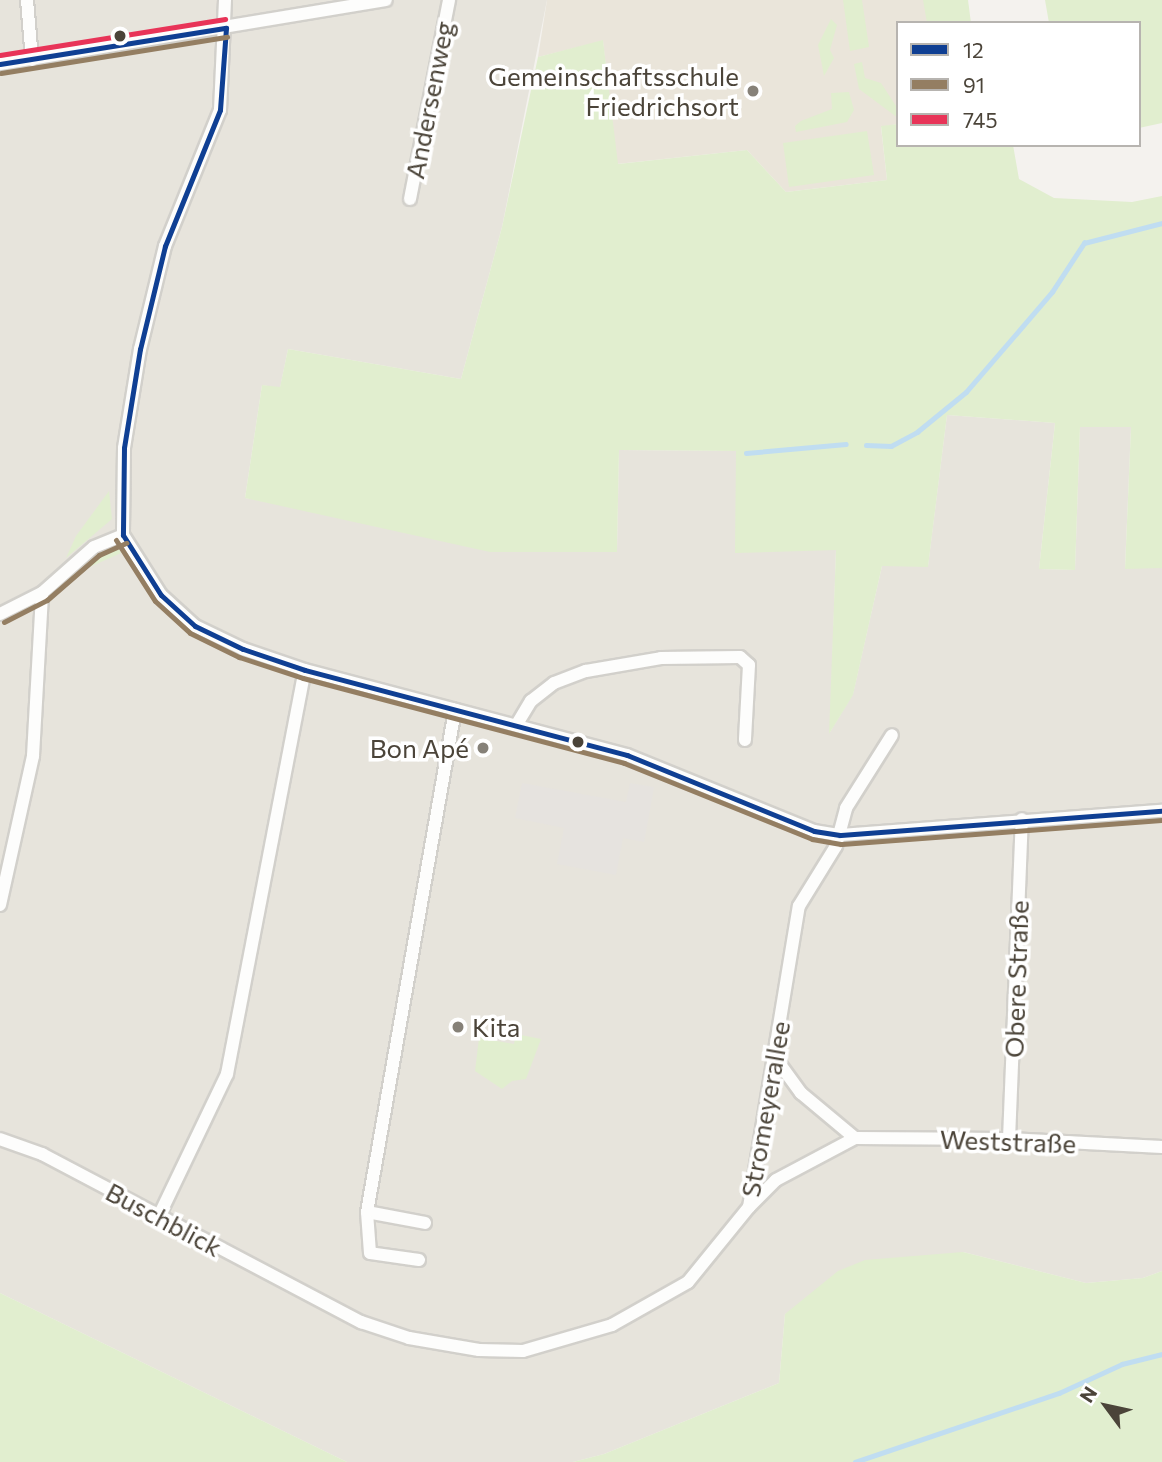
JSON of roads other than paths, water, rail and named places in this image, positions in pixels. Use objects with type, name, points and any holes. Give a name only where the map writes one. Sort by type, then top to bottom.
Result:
[{"type":"street","points":[[27,0],[32,60]]},
{"type":"street","points":[[225,0],[226,28],[220,110],[165,246],[140,349],[124,448],[123,535],[161,595],[195,626],[243,649],[305,670],[627,755],[786,823],[840,835],[1022,819],[1162,811]]},
{"type":"street","points":[[0,65],[386,0]]},
{"type":"street","name":"Andersenweg","points":[[410,199],[449,0]]},
{"type":"street","points":[[0,614],[42,593],[94,547],[123,535]]},
{"type":"street","points":[[0,905],[33,756],[42,593]]},
{"type":"street","points":[[517,724],[531,701],[554,683],[586,671],[661,658],[740,657],[749,665],[745,740]]},
{"type":"street","points":[[159,1216],[227,1074],[305,670]]},
{"type":"street","points":[[419,1260],[370,1253],[367,1212],[455,710]]},
{"type":"street","name":"Stromeyerallee","points":[[326,1304],[360,1322],[409,1338],[479,1350],[523,1351],[565,1342],[612,1325],[667,1298],[688,1282],[749,1207],[799,906],[840,835],[846,808],[892,735]]},
{"type":"street","name":"Obere Straße","points":[[1009,1139],[1022,819]]},
{"type":"street","points":[[774,1056],[801,1093],[855,1138]]},
{"type":"street","name":"Weststraße","points":[[749,1207],[776,1180],[855,1138],[1009,1139],[1162,1147]]},
{"type":"street","name":"Buschblick","points":[[0,1139],[42,1154],[326,1304]]},
{"type":"street","points":[[367,1212],[425,1223]]},
{"type":"waterway","points":[[866,445],[891,446],[917,432],[966,392],[1052,292],[1084,243],[1162,223]]},
{"type":"waterway","points":[[746,453],[846,444]]},
{"type":"waterway","points":[[855,1462],[1059,1393],[1122,1364],[1162,1354]]},
{"type":"place","name":"Gemeinschaftsschule Friedrichsort","points":[[753,91]]},
{"type":"place","name":"Bon Apé","points":[[483,748]]},
{"type":"place","name":"Kita","points":[[458,1027]]}]
